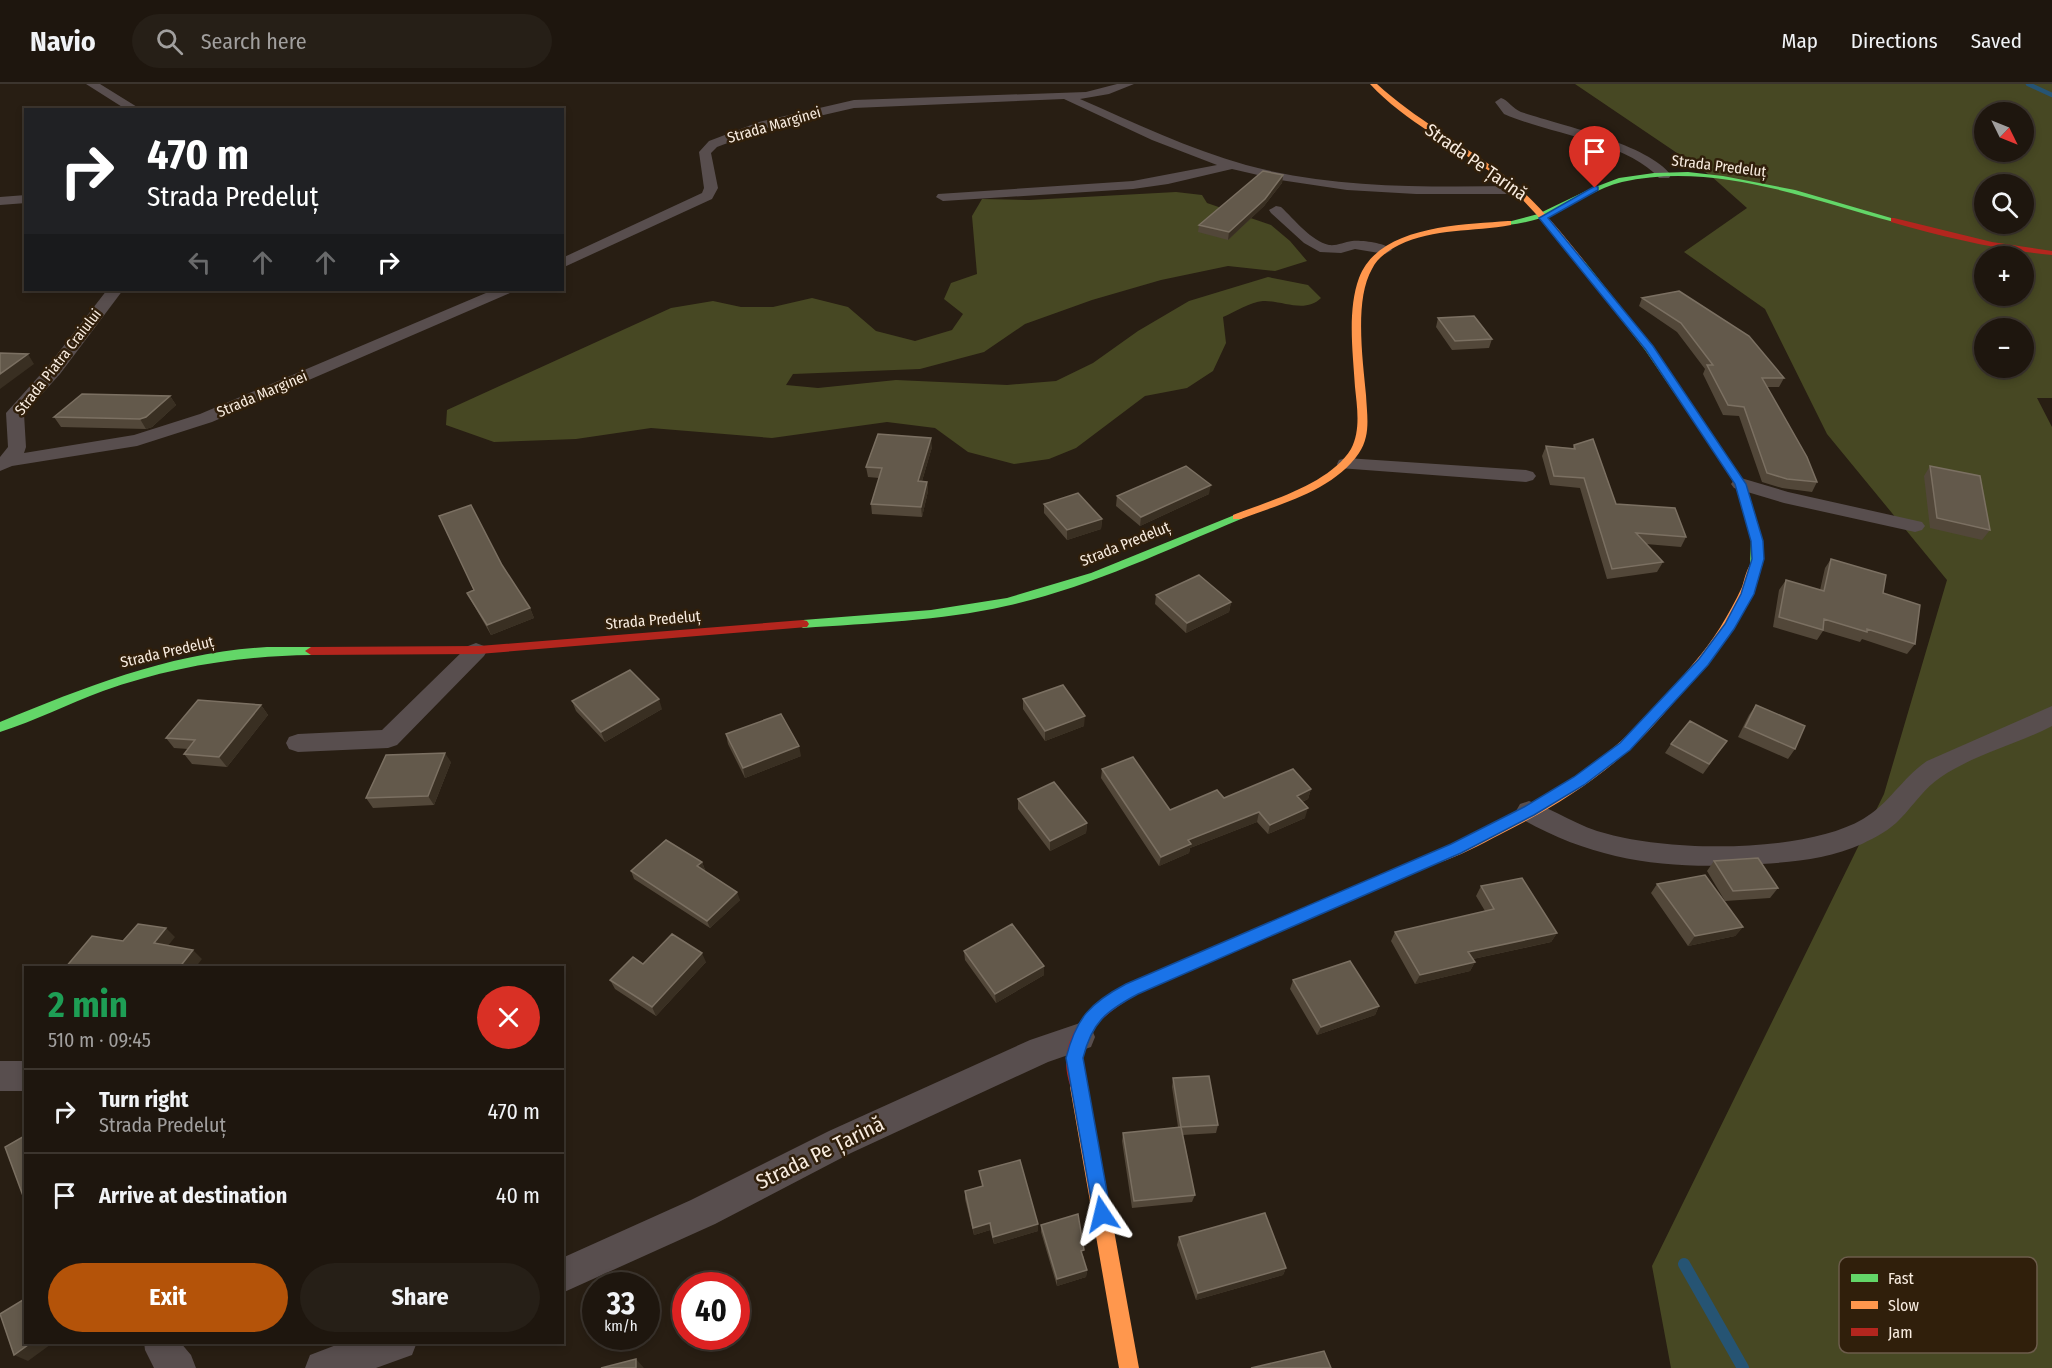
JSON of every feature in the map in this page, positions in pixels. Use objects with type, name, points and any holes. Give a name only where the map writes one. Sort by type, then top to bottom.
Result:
[{"type":"main road","name":"Strada Pe Țarină","points":[[1129,1368],[1074,1058],[1080,1037],[1089,1020],[1108,1002],[1132,989],[1456,849],[1529,811],[1579,781],[1625,746],[1704,662],[1730,626],[1748,594],[1758,559],[1757,541],[1741,484],[1650,348],[1543,218],[1535,205],[1519,190],[1393,105],[1373,84]]},
{"type":"main road","name":"Strada Predeluț","points":[[0,727],[83,692],[139,673],[187,661],[265,653],[476,651],[936,613],[1006,602],[1047,592],[1110,569],[1301,491],[1329,477],[1346,465],[1355,453],[1362,428],[1359,303],[1362,280],[1373,259],[1384,250],[1401,242],[1435,232],[1543,218],[1609,183],[1636,177],[1664,175],[1712,178],[1766,188],[1972,242],[2010,250],[2052,253]]},
{"type":"street","points":[[92,84],[133,108]]},
{"type":"street","name":"Strada Marginei","points":[[564,263],[707,195],[711,188],[705,152],[713,144],[763,125],[854,104],[1065,96],[1105,92],[1128,84]]},
{"type":"street","name":"Strada Marginei","points":[[1003,85],[1051,97]]},
{"type":"street","points":[[1065,96],[1162,140],[1233,165],[1306,180],[1391,189],[1519,190]]},
{"type":"street","points":[[1500,102],[1508,111],[1517,115],[1646,158],[1664,175]]},
{"type":"street","points":[[943,197],[1133,185],[1168,180],[1233,165]]},
{"type":"street","points":[[0,201],[24,199]]},
{"type":"street","points":[[1276,210],[1309,240],[1325,249],[1354,246],[1384,250]]},
{"type":"street","name":"Strada Piatra Craiului","points":[[3,463],[17,450],[18,442],[12,421],[15,413],[54,370],[114,291]]},
{"type":"street","name":"Strada Marginei","points":[[3,463],[137,440],[206,418],[503,291]]},
{"type":"street","points":[[1346,465],[1526,476]]},
{"type":"street","points":[[1741,484],[1784,497],[1915,526]]},
{"type":"street","points":[[298,743],[388,739],[476,651]]},
{"type":"street","points":[[1529,811],[1572,835],[1615,848],[1678,857],[1734,856],[1808,850],[1851,837],[1885,818],[1924,775],[1950,759],[2016,733],[2052,715]]},
{"type":"street","name":"Strada Pe Țarină","points":[[564,1275],[703,1212],[840,1142],[1041,1050],[1080,1037]]},
{"type":"street","points":[[0,1076],[24,1076]]},
{"type":"street","points":[[162,1344],[164,1350],[178,1368]]},
{"type":"street","points":[[323,1368],[393,1344]]},
{"type":"green space","points":[[1575,84],[2052,84],[2052,398],[2037,398],[2052,427],[2052,1368],[1671,1368],[1652,1266],[1884,794],[1947,580],[1827,434],[1765,309],[1684,252],[1747,208],[1711,176]]},
{"type":"green space","points":[[1176,192],[1202,195],[1207,203],[1271,225],[1290,241],[1307,261],[1275,271],[1228,266],[1161,280],[1092,300],[1025,324],[984,352],[920,369],[793,374],[786,385],[818,388],[896,380],[1007,385],[1056,381],[1093,363],[1138,331],[1189,301],[1268,277],[1308,285],[1321,298],[1315,303],[1301,306],[1263,301],[1248,305],[1223,317],[1226,343],[1213,371],[1187,388],[1145,396],[1076,448],[1049,459],[1014,464],[968,452],[935,428],[887,422],[772,438],[651,428],[576,439],[494,442],[446,425],[447,410],[671,308],[713,301],[741,307],[773,307],[812,298],[848,307],[876,331],[915,341],[952,330],[963,314],[944,299],[951,283],[977,274],[972,216],[982,199],[1029,200]]},
{"type":"building","points":[[1263,171],[1283,175],[1265,199],[1229,232],[1199,225]]},
{"type":"building","points":[[1679,291],[1749,336],[1784,378],[1762,378],[1807,457],[1817,482],[1787,479],[1767,473],[1744,407],[1728,405],[1707,365],[1713,365],[1681,323],[1642,298]]},
{"type":"building","points":[[1474,316],[1492,339],[1455,341],[1438,318]]},
{"type":"building","points":[[0,353],[28,354],[0,374]]},
{"type":"building","points":[[82,394],[170,396],[146,417],[140,419],[54,417]]},
{"type":"building","points":[[878,434],[931,438],[918,481],[927,482],[921,507],[871,504],[882,468],[866,467]]},
{"type":"building","points":[[1593,439],[1616,504],[1675,508],[1686,537],[1636,533],[1663,562],[1612,569],[1584,478],[1554,476],[1546,446],[1575,449],[1574,445]]},
{"type":"building","points":[[1186,466],[1211,485],[1141,517],[1117,496]]},
{"type":"building","points":[[1930,466],[1980,476],[1990,530],[1937,518]]},
{"type":"building","points":[[1078,493],[1102,519],[1067,530],[1044,504]]},
{"type":"building","points":[[471,505],[502,565],[530,608],[487,625],[467,593],[474,590],[439,516]]},
{"type":"building","points":[[1831,559],[1886,575],[1883,593],[1920,605],[1915,644],[1824,619],[1823,630],[1779,617],[1786,580],[1824,591]]},
{"type":"building","points":[[1199,575],[1231,602],[1187,623],[1156,595]]},
{"type":"building","points":[[630,670],[659,699],[601,732],[572,701]]},
{"type":"building","points":[[1063,685],[1085,716],[1045,731],[1023,699]]},
{"type":"building","points":[[198,700],[261,705],[219,757],[184,754],[195,740],[166,738]]},
{"type":"building","points":[[1756,705],[1805,726],[1795,749],[1745,727]]},
{"type":"building","points":[[781,714],[799,746],[743,768],[726,734]]},
{"type":"building","points":[[1690,721],[1727,741],[1709,764],[1671,744]]},
{"type":"building","points":[[445,753],[428,796],[366,798],[386,755]]},
{"type":"building","points":[[1133,757],[1170,810],[1217,790],[1224,798],[1293,769],[1311,789],[1297,796],[1308,808],[1270,825],[1259,812],[1188,840],[1191,844],[1161,857],[1102,769]]},
{"type":"building","points":[[1054,782],[1087,823],[1050,841],[1018,799]]},
{"type":"building","points":[[666,840],[702,862],[697,866],[737,892],[707,921],[631,871]]},
{"type":"building","points":[[1758,858],[1778,888],[1733,891],[1714,861]]},
{"type":"building","points":[[1705,875],[1743,927],[1695,936],[1657,884]]},
{"type":"building","points":[[1522,878],[1557,933],[1468,952],[1475,962],[1420,975],[1395,932],[1494,909],[1481,886]]},
{"type":"building","points":[[138,924],[166,928],[154,943],[193,950],[181,966],[67,966],[92,936],[123,941]]},
{"type":"building","points":[[1012,924],[1044,966],[995,994],[964,951]]},
{"type":"building","points":[[672,934],[702,953],[652,1007],[610,980],[633,957],[643,964]]},
{"type":"building","points":[[1350,961],[1379,1006],[1321,1027],[1293,980]]},
{"type":"building","points":[[1209,1076],[1218,1125],[1181,1127],[1173,1078]]},
{"type":"building","points":[[1181,1127],[1195,1195],[1134,1201],[1123,1133]]},
{"type":"building","points":[[24,1136],[24,1199],[5,1147]]},
{"type":"building","points":[[1020,1160],[1038,1224],[993,1237],[990,1223],[973,1228],[965,1191],[983,1186],[979,1171]]},
{"type":"building","points":[[1265,1213],[1286,1268],[1198,1293],[1179,1237]]},
{"type":"building","points":[[1078,1214],[1084,1250],[1081,1251],[1087,1270],[1057,1279],[1041,1225]]},
{"type":"building","points":[[24,1299],[24,1344],[29,1344],[14,1355],[0,1314]]},
{"type":"building","points":[[1324,1351],[1331,1368],[1251,1368]]},
{"type":"building","points":[[636,1359],[636,1368],[601,1368]]},
{"type":"waterway","points":[[2028,84],[2052,95]]},
{"type":"waterway","points":[[1684,1264],[1743,1368]]},
{"type":"traffic: fast","points":[[1508,223],[1540,216],[1593,190],[1622,180],[1654,175],[1688,175],[1759,184],[1830,201],[1894,220]]},
{"type":"traffic: fast","points":[[1583,265],[1649,348],[1741,484],[1757,541],[1756,564]]},
{"type":"traffic: fast","points":[[803,624],[931,614],[982,607],[1036,595],[1095,576],[1237,517]]},
{"type":"traffic: fast","points":[[0,727],[146,672],[210,657],[311,651]]},
{"type":"traffic: slow","points":[[1373,84],[1418,121],[1483,163],[1511,185],[1543,217],[1583,265]]},
{"type":"traffic: slow","points":[[1237,517],[1309,487],[1327,477],[1354,452],[1362,436],[1358,318],[1359,298],[1368,267],[1380,254],[1412,237],[1452,228],[1508,223]]},
{"type":"traffic: slow","points":[[1438,857],[1536,809],[1583,779],[1625,746],[1711,651],[1741,602],[1756,564]]},
{"type":"traffic: slow","points":[[1079,1087],[1129,1368]]},
{"type":"traffic: jam","points":[[1894,220],[1992,245],[2052,253]]},
{"type":"traffic: jam","points":[[311,651],[479,650],[803,624]]},
{"type":"traffic: jam","points":[[1079,1087],[1074,1059],[1079,1036],[1103,1008],[1123,994],[1438,857]]},
{"type":"route","points":[[1102,1214],[1074,1058],[1080,1037],[1089,1020],[1108,1002],[1132,989],[1456,849],[1529,811],[1579,781],[1625,746],[1704,662],[1730,626],[1748,594],[1758,559],[1757,541],[1741,484],[1650,348],[1543,218],[1564,208],[1595,188]]}]
